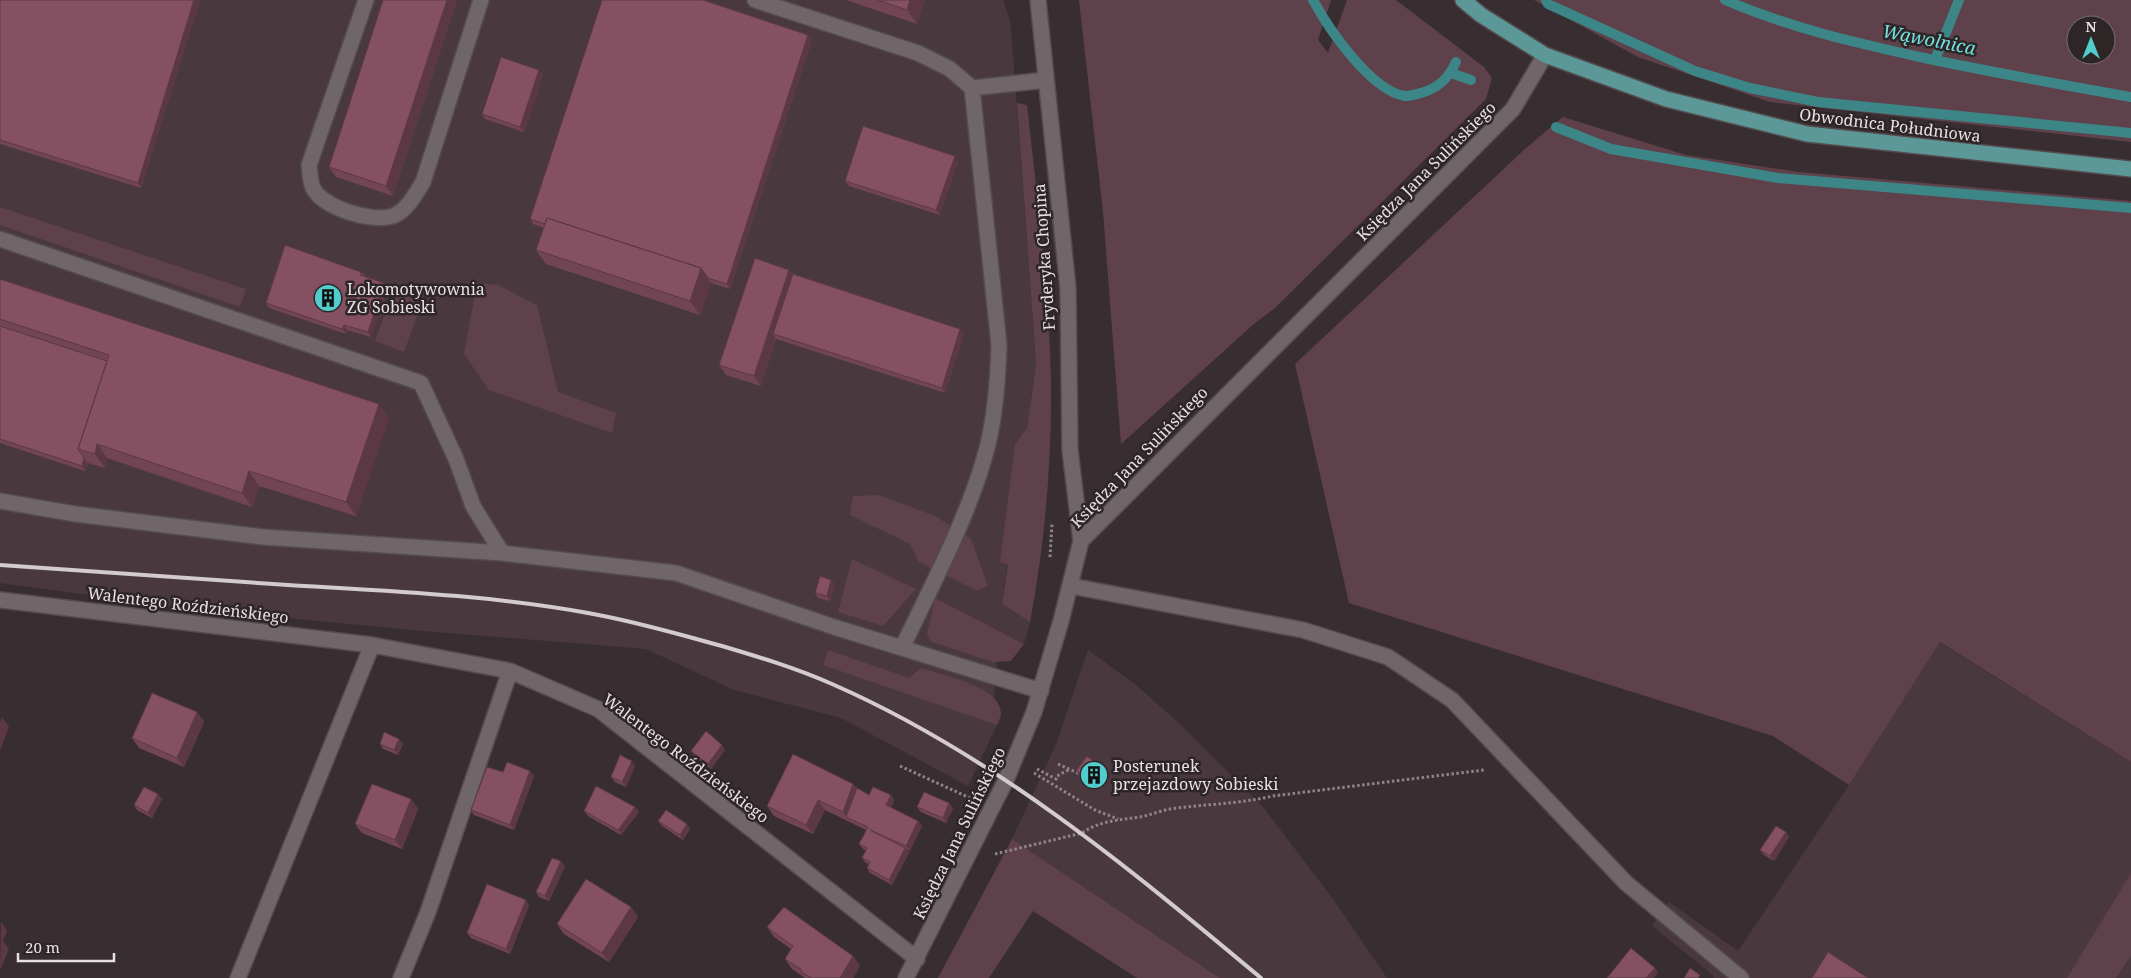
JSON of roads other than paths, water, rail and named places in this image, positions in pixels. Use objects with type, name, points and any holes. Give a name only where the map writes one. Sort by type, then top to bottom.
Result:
[{"type":"main road","name":"Obwodnica Południowa","points":[[1463,0],[1481,15],[1545,54],[1666,99],[1807,134],[2131,169]]},
{"type":"street","points":[[366,0],[309,165],[313,188],[329,204],[349,213],[371,217],[393,216],[410,202],[423,182],[481,0]]},
{"type":"street","points":[[755,0],[918,54],[950,69],[972,88],[1000,345],[997,385],[988,444],[967,505],[902,648]]},
{"type":"street","name":"Fryderyka Chopina","points":[[1038,0],[1068,288],[1070,450],[1081,541]]},
{"type":"street","name":"Księdza Jana Sulińskiego","points":[[906,978],[1014,762],[1041,691],[1071,586],[1081,541],[1513,109],[1545,54]]},
{"type":"street","points":[[972,88],[1046,80]]},
{"type":"street","points":[[0,240],[421,383],[456,459],[473,506],[502,553]]},
{"type":"street","points":[[0,501],[75,514],[263,537],[502,553],[676,573],[902,648],[1041,691]]},
{"type":"street","points":[[1071,586],[1303,630],[1388,657],[1452,700],[1517,766],[1626,883],[1741,978]]},
{"type":"street","name":"Walentego Roździeńskiego","points":[[0,600],[372,645],[510,672],[598,709],[917,959]]},
{"type":"street","points":[[238,978],[372,645]]},
{"type":"street","points":[[401,978],[428,912],[510,672]]},
{"type":"waterway","name":"Wąwolnica","points":[[1313,0],[1352,57],[1378,83],[1392,92],[1408,96],[1430,90],[1443,81],[1456,62]]},
{"type":"waterway","points":[[1546,0],[1548,4],[1695,71],[1750,88],[1818,102],[2131,133]]},
{"type":"waterway","name":"Wąwolnica","points":[[1725,0],[1800,27],[1876,47],[1979,69],[2131,97]]},
{"type":"waterway","points":[[1935,60],[1959,0]]},
{"type":"waterway","points":[[1451,73],[1471,80]]},
{"type":"waterway","points":[[1556,127],[1611,149],[1778,178],[2131,208]]},
{"type":"railway","points":[[0,565],[401,592],[513,602],[622,620],[722,646],[777,663],[832,684],[891,712],[948,744],[1003,779],[1109,855],[1261,978]]},
{"type":"place","name":"Lokomotywownia ZG Sobieski","points":[[328,298]]},
{"type":"place","name":"Posterunek przejazdowy Sobieski","points":[[1094,775]]}]
